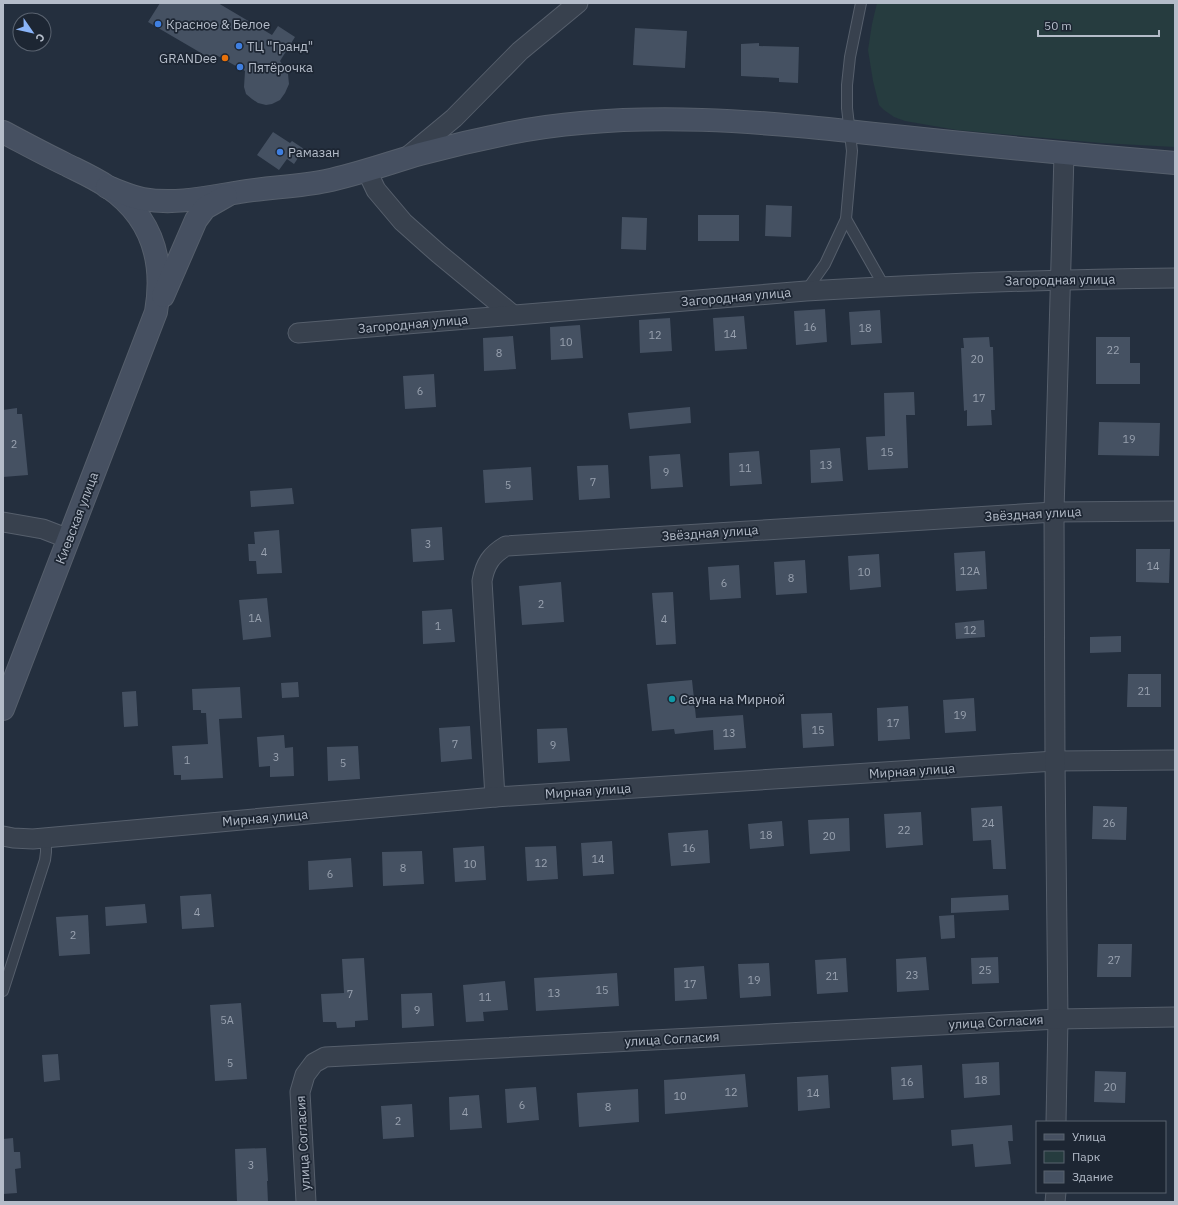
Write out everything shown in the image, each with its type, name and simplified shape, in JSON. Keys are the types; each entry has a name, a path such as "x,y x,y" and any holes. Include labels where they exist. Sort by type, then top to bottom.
{"street":[{"path":"405,159 454,118 520,51 578,3"},
{"path":"3,132 108,187 142,199 167,201 325,181 367,171 405,159 511,133 591,122 647,120 730,121 850,131 1064,154 1175,163"},
{"path":"1056,1121 1058,1019 1054,512 1064,154"},
{"path":"367,171 376,190 403,222 513,315"},
{"path":"108,187 129,204 142,219 150,236 157,258 160,277 159,294 153,319"},
{"path":"153,319 196,220 205,208 216,200 232,193"},
{"name":"Загородная улица","path":"298,333 884,286 1060,279 1175,278"},
{"name":"Киевская улица","path":"3,709 153,319"},
{"name":"Звёздная улица","path":"495,797 482,581 484,569 490,559 497,551 506,546 1054,512 1175,512"},
{"path":"3,522 43,529 69,539"},
{"name":"Мирная улица","path":"3,836 13,838 46,838 495,797 1055,761 1175,760"},
{"name":"улица Согласия","path":"306,1202 300,1092 305,1075 314,1063 325,1057 1058,1019 1175,1017"}],"lane":[{"path":"806,292 825,264 846,219 852,151 847,108 847,85 850,58 861,3"},
{"path":"846,219 884,286"},
{"path":"3,991 45,860 46,838"}],"green space":[{"path":"877,3 1175,3 1175,147 1101,143 957,130 905,121 894,117 879,105 868,50"}],"building":[{"name":"ТЦ \"Гранд\"","path":"160,3 218,3 272,35 278,26 295,37 280,61 288,74 289,84 280,100 266,105 258,103 246,94 244,87 245,71 216,55 213,60 148,22"},
{"path":"635,28 687,31 685,68 633,65"},
{"path":"759,43 759,46 799,47 798,83 779,82 779,78 741,76 741,44"},
{"name":"Рамазан","path":"273,132 290,143 292,141 304,149 294,164 287,159 279,170 257,155"},
{"path":"766,205 792,206 791,237 765,236"},
{"path":"698,215 739,215 739,241 698,241"},
{"path":"622,217 647,218 646,250 621,249"},
{"path":"825,309 827,342 796,345 794,311"},
{"path":"880,310 882,343 851,345 849,312"},
{"path":"744,316 747,349 715,351 713,318"},
{"path":"670,318 672,351 640,353 639,320"},
{"path":"580,325 583,358 551,360 550,327"},
{"path":"513,336 516,369 484,371 483,338"},
{"path":"989,337 990,347 993,347 995,410 991,410 992,425 967,426 967,410 964,411 961,348 964,348 963,338"},
{"path":"1096,337 1130,337 1130,363 1140,363 1140,384 1096,384"},
{"path":"434,374 436,407 405,409 403,376"},
{"path":"914,392 915,415 906,415 908,468 868,470 866,437 885,436 884,393"},
{"path":"690,407 691,423 630,429 628,413"},
{"path":"17,408 17,414 22,414 28,475 3,477 3,410"},
{"path":"1099,422 1160,423 1159,456 1098,455"},
{"path":"840,448 843,481 811,483 810,450"},
{"path":"759,451 762,484 730,486 729,453"},
{"path":"680,454 683,487 651,489 649,456"},
{"path":"608,465 610,498 579,500 577,466"},
{"path":"531,467 533,500 485,503 483,470"},
{"path":"292,488 294,504 251,507 250,491"},
{"path":"442,527 444,560 413,562 411,529"},
{"path":"279,530 282,573 257,574 256,561 249,561 248,544 255,544 254,532"},
{"path":"1136,549 1170,549 1169,583 1136,582"},
{"path":"985,551 987,589 956,591 954,553"},
{"path":"879,554 881,587 850,590 848,556"},
{"path":"805,560 807,593 776,595 774,562"},
{"path":"739,565 741,598 710,600 708,567"},
{"path":"561,582 564,622 522,625 519,586"},
{"path":"673,592 676,644 656,645 652,593"},
{"path":"267,598 271,637 243,640 239,600"},
{"path":"452,609 455,642 423,644 422,611"},
{"path":"984,620 985,637 956,639 955,623"},
{"path":"1121,636 1121,652 1090,653 1090,637"},
{"path":"1128,674 1161,674 1161,707 1127,707"},
{"path":"692,680 696,718 743,715 746,748 714,750 713,730 675,734 674,729 652,731 647,684"},
{"path":"298,682 299,697 282,698 281,683"},
{"path":"240,687 242,718 219,719 223,778 181,780 181,775 174,775 172,746 208,744 206,713 201,713 201,710 193,710 192,689"},
{"path":"136,691 138,726 124,727 122,692"},
{"path":"974,698 976,731 945,733 943,700"},
{"path":"908,706 910,739 878,741 877,708"},
{"path":"832,713 834,746 803,748 801,714"},
{"path":"470,726 472,759 441,762 439,728"},
{"path":"567,728 570,761 538,763 537,729"},
{"path":"284,735 285,748 293,747 294,776 270,777 270,766 259,767 257,737"},
{"path":"358,746 360,779 328,781 327,747"},
{"path":"1002,806 1006,869 993,869 991,840 973,841 971,808"},
{"path":"1093,806 1127,807 1126,840 1092,839"},
{"path":"921,812 923,845 886,848 884,814"},
{"path":"849,818 850,851 810,854 808,820"},
{"path":"782,821 784,846 750,849 748,824"},
{"path":"708,830 710,863 671,866 668,833"},
{"path":"612,841 614,874 583,876 581,843"},
{"path":"484,846 486,880 455,882 453,848"},
{"path":"556,846 558,879 527,881 525,847"},
{"path":"422,851 424,884 383,886 382,852"},
{"path":"351,858 353,887 309,890 308,861"},
{"path":"211,894 214,927 182,929 180,896"},
{"path":"1008,895 1009,910 951,913 951,898"},
{"path":"145,904 147,923 106,926 105,907"},
{"path":"88,915 90,954 59,956 56,917"},
{"path":"954,915 955,938 941,939 939,916"},
{"path":"1098,944 1132,944 1131,977 1097,977"},
{"path":"926,957 929,990 897,992 896,959"},
{"path":"998,957 999,983 972,984 971,958"},
{"path":"364,958 368,1020 355,1021 355,1027 337,1028 336,1022 323,1022 321,994 344,993 342,959"},
{"path":"846,958 848,992 817,994 815,960"},
{"path":"769,963 771,996 740,998 738,964"},
{"path":"704,966 707,999 675,1001 674,968"},
{"path":"617,973 619,1006 536,1011 534,978"},
{"path":"505,981 508,1010 483,1012 484,1021 466,1022 463,985"},
{"path":"432,993 434,1026 402,1028 401,994"},
{"path":"241,1003 247,1079 215,1081 210,1005"},
{"path":"58,1054 60,1080 44,1082 42,1055"},
{"path":"999,1062 1000,1095 964,1098 962,1064"},
{"path":"922,1065 924,1098 893,1100 891,1067"},
{"path":"1095,1071 1126,1072 1125,1103 1094,1102"},
{"path":"745,1074 748,1107 665,1114 664,1080"},
{"path":"828,1075 830,1108 798,1111 797,1077"},
{"path":"536,1087 539,1120 507,1123 505,1089"},
{"path":"638,1089 639,1122 579,1127 577,1093"},
{"path":"479,1095 482,1128 450,1130 449,1097"},
{"path":"412,1104 414,1137 383,1139 381,1106"},
{"path":"1012,1125 1013,1141 1008,1141 1011,1164 975,1167 973,1144 952,1146 951,1130"},
{"path":"13,1138 14,1152 20,1152 21,1168 15,1169 17,1193 3,1194 3,1139"},
{"path":"266,1148 268,1202 237,1202 235,1149"}],"place":[{"name":"Красное & Белое","path":"158,24"},
{"name":"ТЦ \"Гранд\"","path":"239,46"},
{"name":"GRANDee","path":"225,58"},
{"name":"Пятёрочка","path":"240,67"},
{"name":"Рамазан","path":"280,152"},
{"name":"Сауна на Мирной","path":"672,699"}]}
